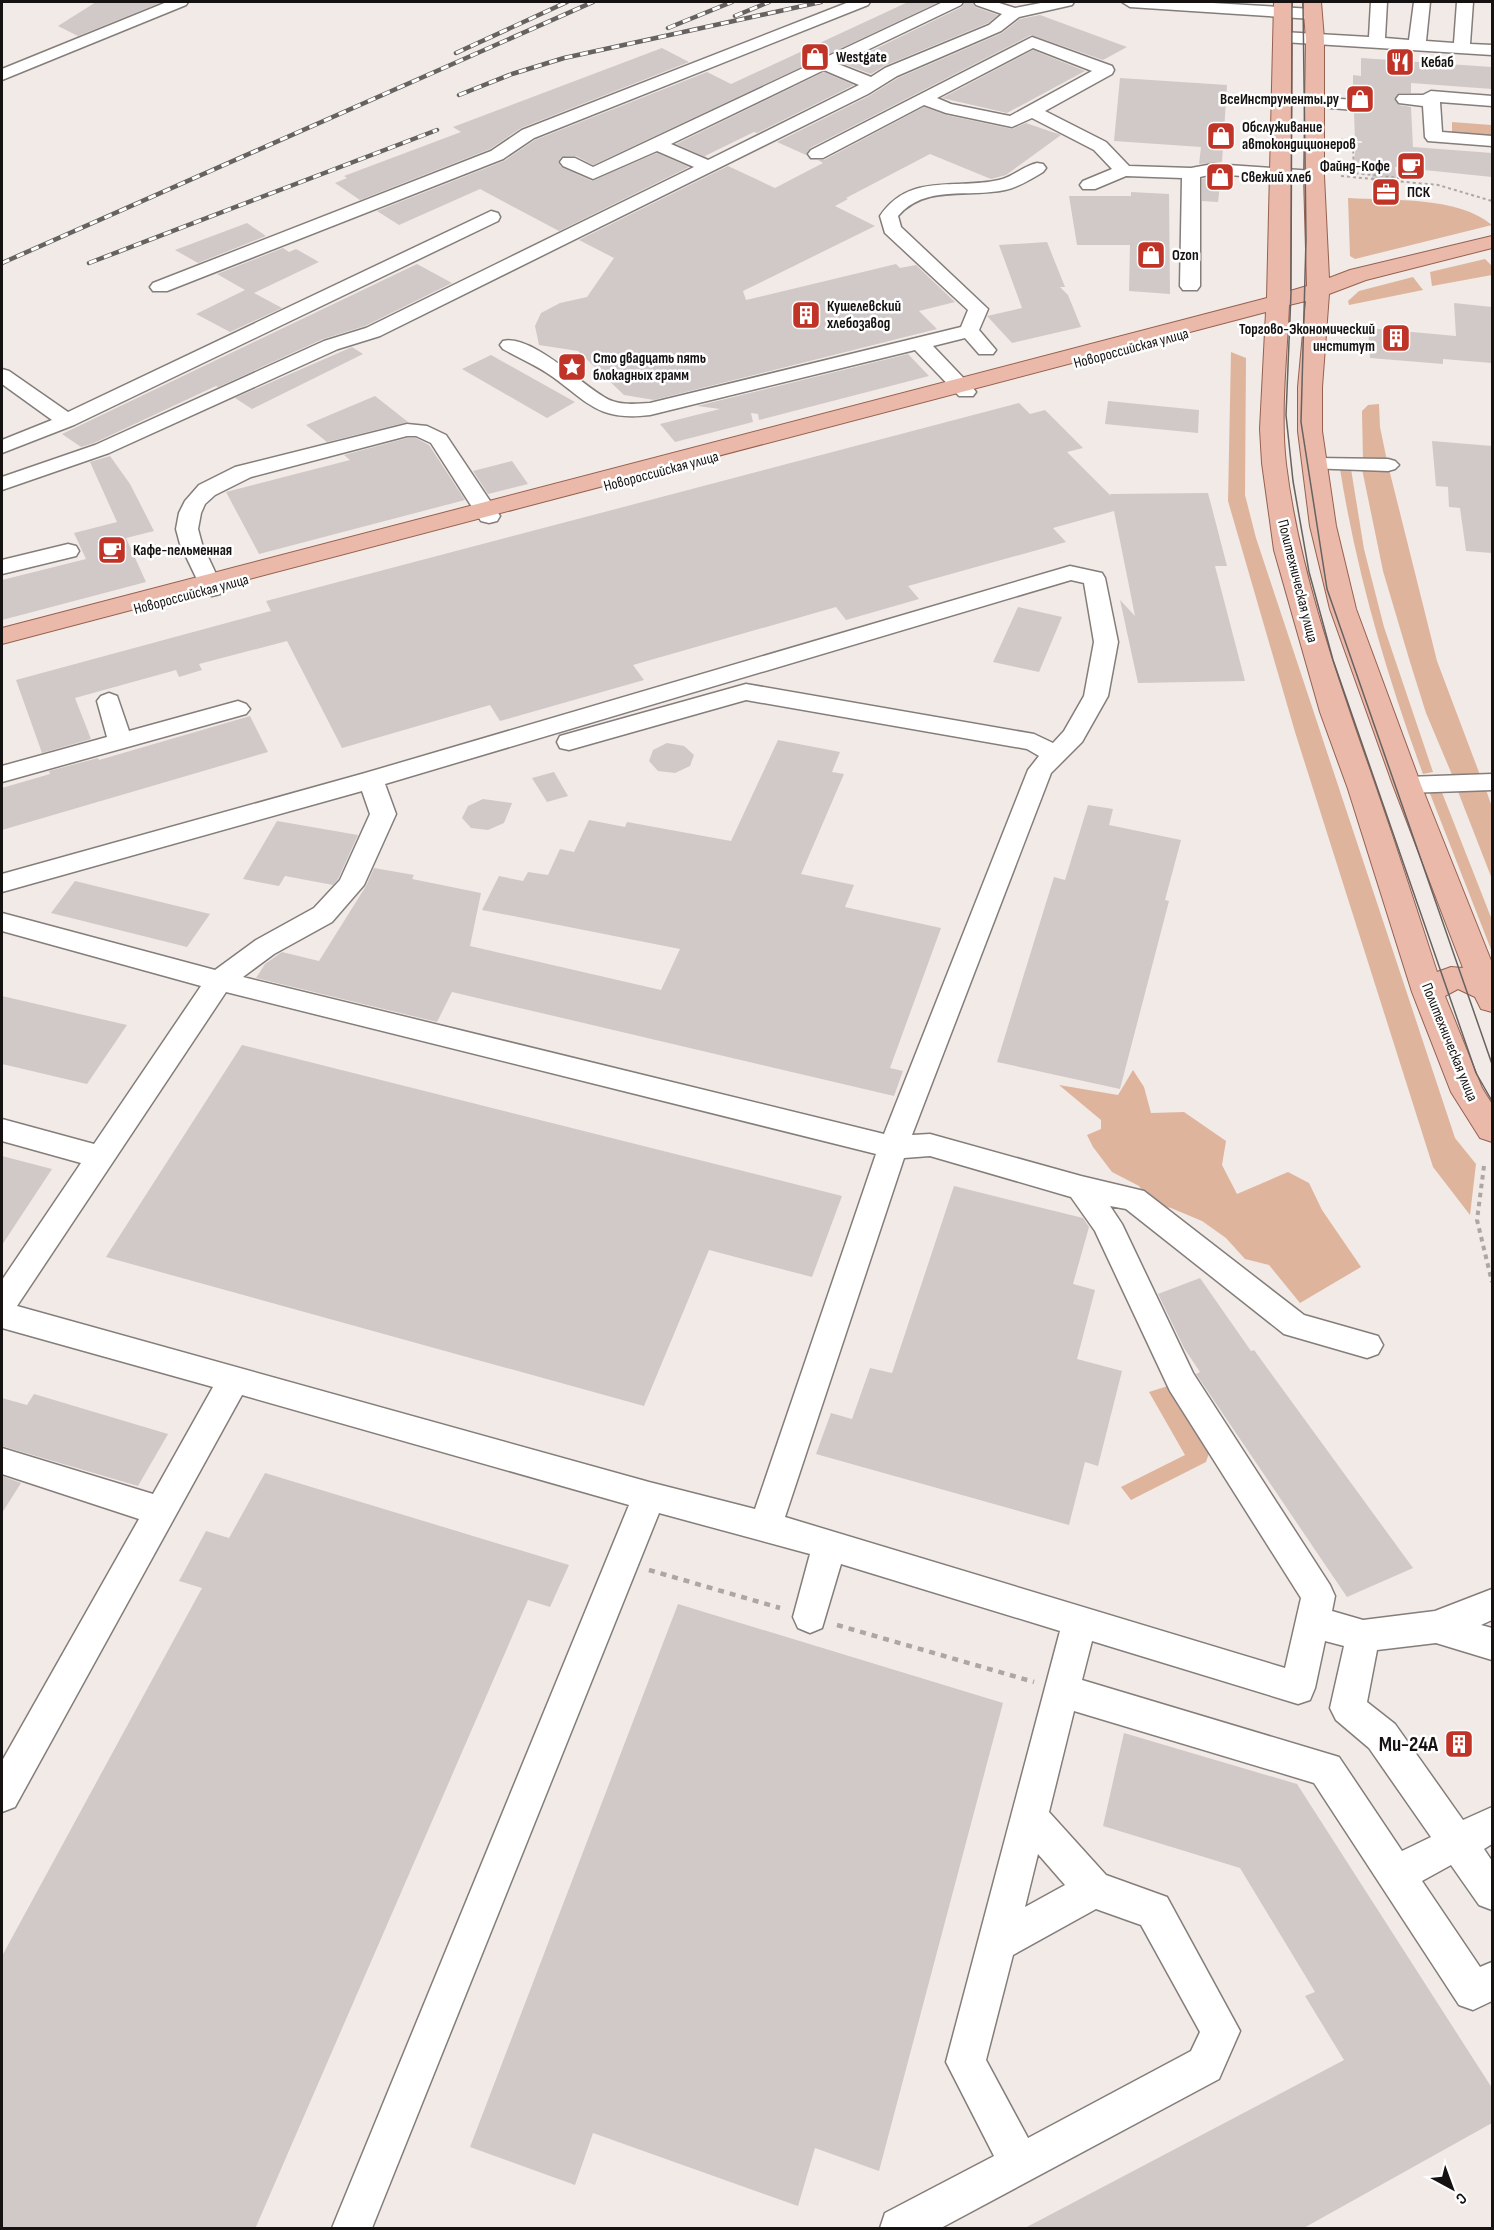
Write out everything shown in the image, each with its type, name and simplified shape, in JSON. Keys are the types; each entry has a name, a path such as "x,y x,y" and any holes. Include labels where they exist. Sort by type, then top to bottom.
{"main road":[{"name":"Политехническая улица","path":"1283,7 1282,174 1272,429 1274,463 1287,550 1334,712 1362,789 1428,992 1467,1092 1492,1129"},
{"path":"1314,26 1314,176 1318,290 1310,387 1310,431 1323,526 1343,609 1407,785 1490,996"},
{"name":"Новороссийская улица","path":"2,644 210,586 1278,306 1358,275 1492,242"},
{"name":"Новороссийская улица","path":"2,636 210,586"},
{"path":"1428,992 1446,978 1458,977 1490,996"}],"lane":[{"path":"2,75 180,2"},
{"path":"160,287 497,155 528,134 862,2"},
{"path":"568,162 593,174 956,2"},
{"path":"982,2 1014,13"},
{"path":"2,484 102,449 331,345 373,332 708,167 872,84 891,72 994,28 1014,13 1039,3 1066,2"},
{"path":"1130,2 1283,7 1314,26 1377,42 1492,50"},
{"path":"1377,42 1379,2"},
{"path":"1417,44 1422,2"},
{"path":"1462,48 1465,2"},
{"path":"1283,37 1314,26 1492,62"},
{"path":"817,154 1032,42 1106,70 1012,122 946,108 923,99"},
{"path":"824,64 872,84"},
{"path":"1492,101 1431,96 1434,137 1492,141"},
{"path":"1314,102 1349,98"},
{"path":"1405,99 1431,101"},
{"path":"1032,111 1100,146 1124,171"},
{"path":"657,144 708,167"},
{"path":"969,331 978,309 892,230 889,216 896,204 924,192 1006,185 1037,168"},
{"path":"1089,185 1124,171 1191,173 1213,169 1314,176"},
{"path":"1190,286 1191,173"},
{"path":"2,447 68,421 491,217"},
{"path":"510,345 558,371 597,402 631,411 650,410 969,331"},
{"path":"969,331 987,350"},
{"path":"919,343 963,389"},
{"path":"3,379 68,421"},
{"path":"210,586 191,544 187,529 190,513 196,501 207,490 243,472 407,430 420,430 439,439 487,513"},
{"path":"1315,464 1388,465"},
{"path":"2,567 68,551"},
{"path":"2,883 182,831 374,786 1070,573 1094,578 1106,642 1096,696 1073,736 1040,770 972,940 893,1147 766,1526"},
{"path":"374,786 431,781 746,692 1035,742 1055,755"},
{"path":"108,701 120,741"},
{"path":"2,774 238,709"},
{"path":"1407,785 1492,782"},
{"path":"2,1304 219,981 265,947 323,915 351,885 383,814 374,786"},
{"path":"2,922 219,981 893,1147 930,1145 1081,1188 1134,1199 1295,1325 1366,1345"},
{"path":"2,1130 100,1157"},
{"path":"2,1315 649,1496 766,1526 1298,1688 1318,1596 1181,1382 1107,1224 1081,1188"},
{"path":"2,1795 234,1380"},
{"path":"4,1461 161,1511"},
{"path":"351,2229 649,1496"},
{"path":"810,1617 829,1545"},
{"path":"1313,1622 1363,1636 1436,1627 1492,1604"},
{"path":"1020,2164 966,2062 1080,1620"},
{"path":"1436,1627 1492,1644"},
{"path":"1363,1636 1348,1708 1382,1736 1492,1892"},
{"path":"1063,1691 1326,1769 1473,1991 1492,1981"},
{"path":"900,2229 1205,2065 1221,2031 1154,1910 1094,1890 1030,1818"},
{"path":"1396,1874 1492,1825"},
{"path":"997,1943 1094,1890"}],"path":[{"path":"1341,139 1353,147 1354,173 1401,177 1492,201"},
{"path":"1341,176 1417,182"},
{"path":"1484,1166 1477,1220 1492,1282"},
{"path":"622,1562 1063,1691"}],"shaded area":[{"path":"1452,122 1491,125 1492,138 1452,135"},
{"path":"1348,198 1404,200 1443,205 1461,209 1492,225 1355,259 1350,256"},
{"path":"1485,259 1492,266 1492,275 1432,286 1430,272"},
{"path":"1413,277 1423,290 1349,305 1348,301 1359,291"},
{"path":"1231,352 1246,358 1245,495 1256,538 1455,1138 1476,1164 1470,1215 1433,1167 1295,732 1228,501"},
{"path":"1379,404 1380,427 1387,461 1363,461 1362,411 1368,405"},
{"path":"1340,469 1351,469 1364,549 1384,627 1433,772 1423,774 1385,661 1355,547"},
{"path":"1362,469 1389,469 1437,661 1480,775 1453,777 1426,713 1383,571"},
{"path":"1485,787 1492,807 1492,879 1457,789"},
{"path":"1441,790 1492,920 1492,952 1429,791"},
{"path":"1133,1070 1144,1087 1151,1113 1184,1112 1226,1141 1222,1165 1237,1194 1288,1172 1309,1183 1322,1210 1361,1267 1300,1303 1269,1265 1245,1259 1226,1238 1202,1221 1171,1208 1153,1204 1139,1186 1112,1172 1087,1135 1101,1129 1101,1120 1059,1085 1118,1095"},
{"path":"1174,1384 1211,1447 1206,1462 1131,1500 1121,1487 1185,1455 1149,1392"}],"building":[{"path":"96,2 162,2 78,36 58,26"},
{"path":"908,2 939,2 593,165 576,156 561,157 558,162 561,167 592,181 657,153 689,167 559,231 480,189 399,225 377,211 504,161 535,140 707,72 731,84"},
{"path":"965,2 972,2 975,7 998,15 988,23 884,66 871,74 844,64 962,7"},
{"path":"1040,15 1127,47 1103,60 1031,35 810,148 806,155 777,142 869,96 898,78 1002,33 1020,19"},
{"path":"662,48 689,62 521,128 490,149 360,200 335,183 347,178 344,176 461,132 453,127"},
{"path":"1033,50 1085,71 1007,113 942,98"},
{"path":"1361,58 1492,67 1492,89 1411,83 1411,93 1399,93 1394,99 1399,105 1411,107 1413,147 1492,153 1492,177 1395,167 1399,198 1374,196 1371,168 1363,168 1363,163 1354,162 1356,143 1362,143 1362,141 1355,141 1354,112 1362,110 1365,105 1362,100 1353,98 1353,75 1361,76"},
{"path":"824,72 854,85 705,156 708,158 676,144"},
{"path":"1120,78 1227,85 1222,162 1199,164 1201,147 1114,141"},
{"path":"924,107 946,115 1012,129 1026,123 1061,135 1006,175 991,179 930,154 835,206 875,226 743,291 746,300 896,264 900,268 916,265 955,302 919,311 937,329 654,400 624,395 578,351 539,345 535,326 541,313 560,303 587,297 614,258 579,240 728,166 775,188 823,163 818,160 824,160"},
{"path":"1213,176 1221,177 1218,202 1202,201 1202,179"},
{"path":"1131,192 1169,194 1170,294 1129,291 1130,245 1077,245 1069,196 1131,196"},
{"path":"247,223 266,236 198,263 175,250"},
{"path":"1047,242 1065,287 1060,287 1068,295 1081,327 1012,343 987,316 1022,308 999,245"},
{"path":"283,248 289,252 296,249 319,262 254,293 282,308 230,332 196,314 245,290 217,274"},
{"path":"417,264 452,283 365,326 323,339 94,443 81,447 62,434"},
{"name":"Торгово-Экономический институт","path":"1454,303 1492,307 1492,363 1443,359 1443,364 1370,358 1368,328 1456,336"},
{"path":"352,347 363,354 252,409 235,398"},
{"path":"908,354 929,376 759,420 758,414 751,413 753,422 675,442 660,424 720,409 697,406"},
{"path":"491,355 575,402 547,418 462,369"},
{"path":"375,396 408,422 327,442 306,425"},
{"path":"1108,401 1199,410 1198,433 1105,424"},
{"path":"1019,403 1030,414 1045,410 1083,448 1067,452 1111,496 1110,494 1208,493 1227,566 1215,566 1245,681 1138,683 1120,600 1135,616 1114,511 1053,528 1066,542 908,586 919,599 846,620 836,607 633,665 644,680 500,721 490,705 342,748 287,641 199,664 202,670 179,677 176,670 75,698 91,739 42,753 16,680 271,611 266,601"},
{"path":"407,438 416,438 429,445 465,500 259,554 226,492 350,460 344,455"},
{"path":"1432,441 1492,446 1492,553 1466,551 1460,508 1449,507 1448,487 1436,486"},
{"path":"110,456 130,484 154,531 126,538 146,582 2,620 2,580 86,559 74,533 117,522 90,462"},
{"path":"512,461 528,484 488,494 473,471"},
{"path":"1018,607 1062,617 1039,672 993,662"},
{"path":"250,716 268,752 2,830 2,788 50,774 49,771 98,758 99,760"},
{"path":"778,740 840,752 832,772 844,774 801,874 854,885 845,907 941,928 890,1068 903,1071 894,1096 452,992 437,1022 256,978 265,964 282,952 319,961 366,886 374,868 414,875 412,879 481,893 470,946 661,990 680,949 482,910 499,876 523,881 528,872 548,875 560,849 574,852 589,820 625,827 627,822 731,841"},
{"path":"667,743 684,746 694,755 690,766 675,773 658,771 649,761 653,750"},
{"path":"554,772 568,796 547,802 532,778"},
{"path":"483,799 512,803 504,823 488,830 471,828 462,818 468,806"},
{"path":"1088,805 1113,809 1109,825 1181,840 1165,900 1169,901 1120,1089 997,1062 1054,877 1065,880"},
{"path":"277,821 358,835 333,885 285,876 279,886 243,879"},
{"path":"75,881 210,914 187,947 51,913"},
{"path":"2,996 127,1025 87,1084 2,1064"},
{"path":"242,1045 842,1196 812,1277 709,1250 644,1406 106,1257"},
{"path":"2,1156 52,1169 2,1245"},
{"path":"954,1186 1083,1218 1089,1227 1073,1284 1095,1290 1077,1359 1122,1371 1098,1466 1085,1462 1069,1525 816,1454 831,1413 852,1419 870,1368 892,1373"},
{"path":"1200,1278 1251,1351 1254,1350 1413,1568 1347,1597 1196,1374 1200,1372 1184,1348 1158,1294"},
{"path":"34,1394 168,1434 138,1486 2,1446 2,1398 27,1405"},
{"path":"265,1473 569,1565 550,1607 528,1600 255,2229 2,2229 2,1956 202,1588 179,1581 206,1531 229,1538"},
{"path":"2,1476 21,1483 2,1513"},
{"path":"678,1604 1003,1703 879,2171 815,2148 798,2206 593,2133 575,2185 470,2147"},
{"path":"1124,1733 1297,1784 1492,2088 1492,2123 1302,2229 1023,2229 1344,2060 1305,1996 1315,1992 1240,1868 1103,1826"}],"tunnel":[{"path":"1353,95 1405,99"}],"tram line":[{"path":"1292,2 1291,293 1286,415 1293,481 1309,572 1333,660 1476,1073 1492,1101"},
{"path":"1303,2 1306,240 1301,422 1327,589 1492,1064"}],"railway":[{"path":"456,53 567,2"},
{"path":"2,263 593,2"},
{"path":"668,28 732,2"},
{"path":"735,16 769,2"},
{"path":"459,95 512,74 564,58 821,2"},
{"path":"89,263 437,130"}],"place":[{"name":"Westgate","path":"815,57"},
{"name":"Кебаб","path":"1400,62"},
{"name":"ВсеИнструменты.ру","path":"1360,99"},
{"name":"Обслуживание автокондиционеров","path":"1221,136"},
{"name":"Файнд-Кофе","path":"1411,166"},
{"name":"Свежий хлеб","path":"1220,177"},
{"name":"ПСК","path":"1386,192"},
{"name":"Ozon","path":"1151,255"},
{"name":"Кушелевский хлебозавод","path":"806,315"},
{"name":"Торгово-Экономический институт","path":"1396,338"},
{"name":"Сто двадцать пять блокадных грамм","path":"572,367"},
{"name":"Кафе-пельменная","path":"112,550"},
{"name":"Ми-24А","path":"1459,1744"}]}
